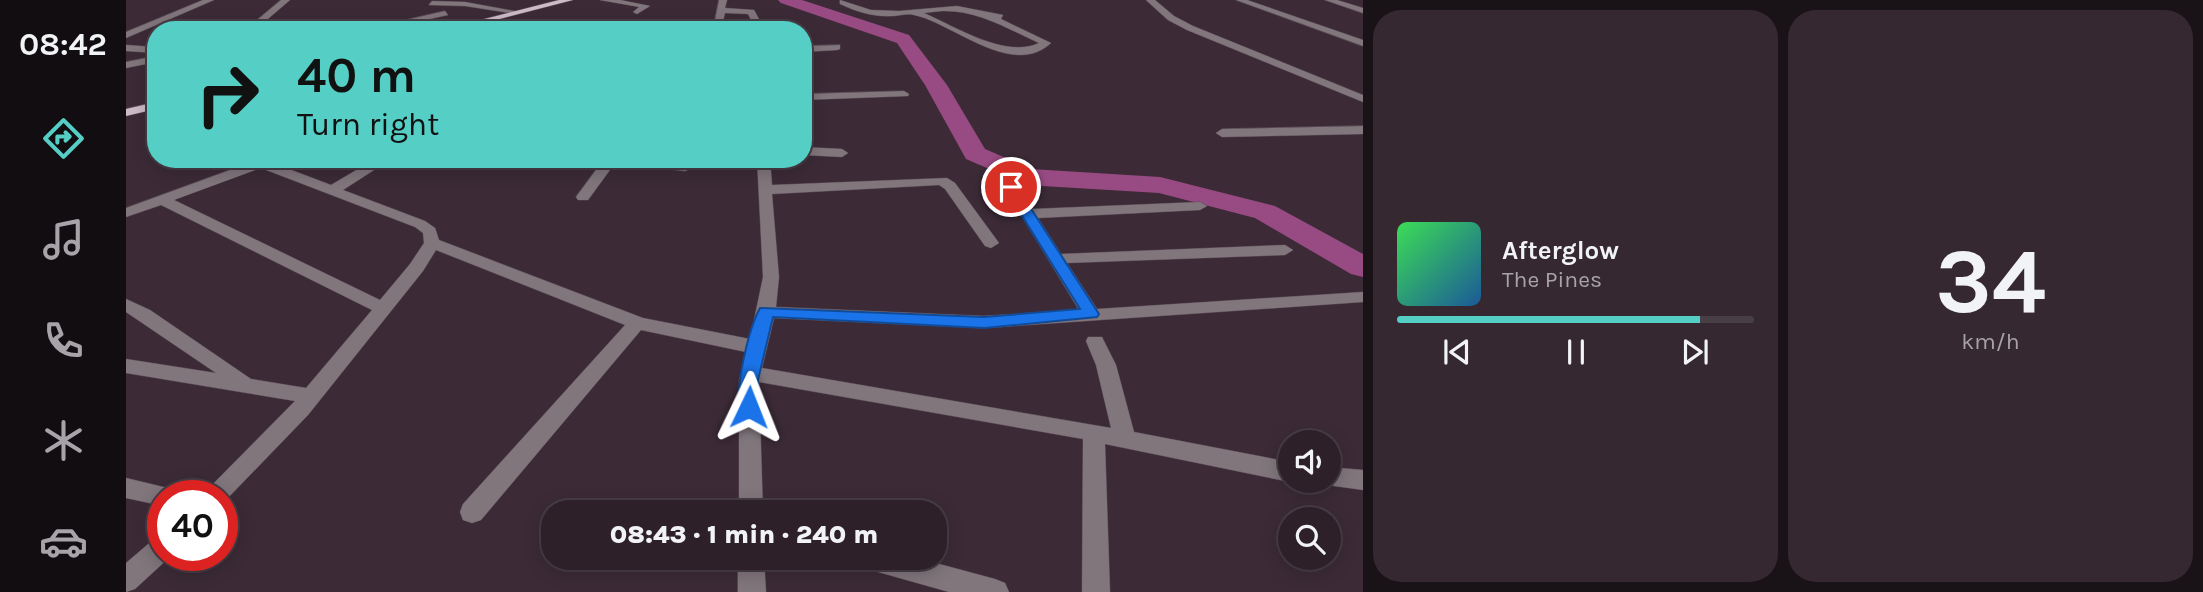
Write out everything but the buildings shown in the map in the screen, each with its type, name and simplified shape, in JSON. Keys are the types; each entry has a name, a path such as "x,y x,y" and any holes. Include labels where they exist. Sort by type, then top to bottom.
{"main road":[{"path":"480,21 572,1"},
{"path":"501,21 572,1"},
{"path":"126,113 147,107"},
{"path":"126,120 147,114"}],"street":[{"path":"160,21 210,0"},
{"path":"260,21 286,0"},
{"path":"604,0 646,6 637,12"},
{"path":"719,21 723,0"},
{"path":"840,2 859,0"},
{"path":"1150,0 1171,18 1190,28 1363,99"},
{"path":"1240,0 1363,43"},
{"path":"1329,0 1363,11"},
{"path":"840,2 876,14 955,8 990,17 1013,15"},
{"path":"432,3 516,12"},
{"path":"722,10 751,12 756,21"},
{"path":"915,12 1001,50 1022,50 1041,47 1046,43 991,18"},
{"path":"407,21 444,13"},
{"path":"126,35 147,26"},
{"path":"812,48 837,47"},
{"path":"126,48 147,49"},
{"path":"126,65 147,61"},
{"path":"812,97 904,94"},
{"path":"1222,133 1363,130"},
{"path":"812,151 842,153"},
{"path":"126,213 250,168"},
{"path":"232,480 310,396 417,267 432,243 430,231 420,224 331,191 280,168"},
{"path":"331,191 370,168"},
{"path":"583,197 604,168"},
{"path":"751,500 750,373 766,312 771,277 763,168"},
{"path":"763,190 942,181 950,186 991,243"},
{"path":"1011,187 1091,314"},
{"path":"160,199 382,309"},
{"path":"1028,214 1200,206"},
{"path":"432,243 637,323 676,333 755,346"},
{"path":"1057,259 1285,250"},
{"path":"766,312 984,322 1363,297"},
{"path":"126,305 144,314 249,386"},
{"path":"472,512 637,323"},
{"path":"1095,341 1106,365 1125,439"},
{"path":"126,366 310,396"},
{"path":"750,373 1094,433 1278,470"},
{"path":"1094,433 1096,592"},
{"path":"1341,478 1363,480"},
{"path":"126,488 147,493"},
{"path":"126,580 147,561"},
{"path":"751,570 752,592"},
{"path":"915,570 995,592"}],"waterway":[{"path":"786,0 903,39 936,85 975,154 1026,177 1160,185 1265,212 1363,267"}],"route":[{"path":"749,407 749,380 755,346 766,312 984,322 1091,314 1011,187"}]}
